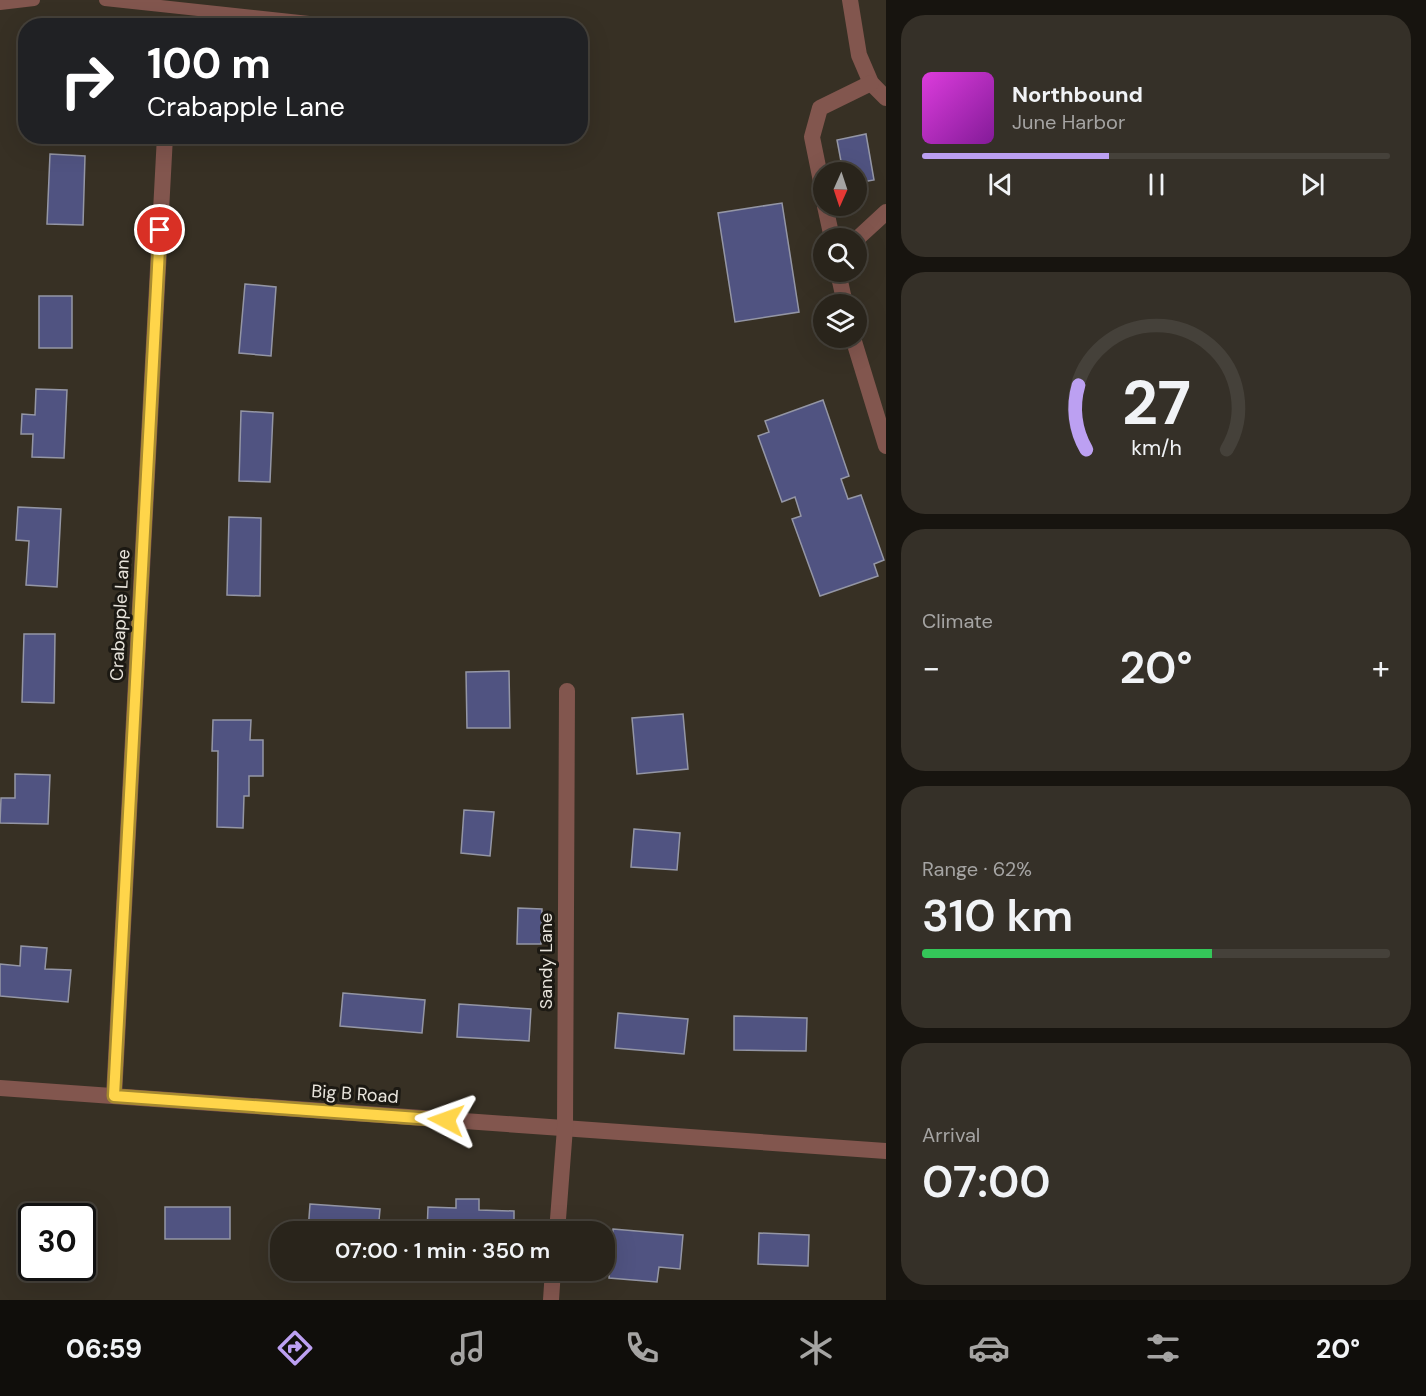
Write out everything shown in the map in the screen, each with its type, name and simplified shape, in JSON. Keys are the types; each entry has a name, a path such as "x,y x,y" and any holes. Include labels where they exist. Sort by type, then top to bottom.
{"street":[{"path":"850,0 859,55 871,83 886,98"},
{"path":"817,162 812,137 820,108 871,83"},
{"name":"Crabapple Lane","path":"114,1096 165,144"},
{"path":"867,230 886,212"},
{"path":"856,348 886,446"},
{"name":"Sandy Lane","path":"557,1221 565,1128 567,691"},
{"name":"Big B Road","path":"0,1088 886,1151"},
{"path":"551,1300 553,1281"}],"lane":[{"path":"0,4 34,0"},
{"path":"105,0 272,18"}],"building":[{"path":"866,134 874,180 867,181 867,162 841,162 837,140"},
{"path":"50,154 85,156 83,225 47,224"},
{"path":"782,203 799,312 735,322 718,213"},
{"path":"245,284 276,287 271,356 239,353"},
{"path":"39,296 72,296 72,348 39,348"},
{"path":"36,389 67,390 64,458 32,457 33,434 21,434 22,414 35,415"},
{"path":"823,400 849,476 841,479 848,499 861,495 884,560 874,564 878,576 820,596 792,519 801,516 795,497 782,502 758,436 769,432 765,421"},
{"path":"241,411 273,413 270,482 239,481"},
{"path":"18,507 61,509 57,587 26,585 29,541 16,540"},
{"path":"229,517 261,518 260,596 227,595"},
{"path":"24,634 55,634 54,703 22,702"},
{"path":"509,671 510,728 467,728 466,672"},
{"path":"683,714 688,769 637,774 632,718"},
{"path":"213,720 251,720 250,740 263,740 263,776 249,776 249,796 244,796 243,828 217,827 218,751 212,751"},
{"path":"15,774 50,775 48,824 0,823 1,798 15,798"},
{"path":"464,810 494,812 490,856 461,853"},
{"path":"634,829 680,833 677,870 631,867"},
{"path":"518,908 542,909 541,944 517,944"},
{"path":"21,946 47,948 45,969 71,970 68,1002 0,996 0,964 20,966"},
{"path":"343,993 425,1000 422,1033 340,1026"},
{"path":"459,1004 531,1009 529,1041 457,1037"},
{"path":"618,1013 688,1019 684,1054 615,1048"},
{"path":"734,1016 807,1018 806,1051 734,1050"},
{"path":"456,1199 479,1199 479,1210 514,1211 514,1221 427,1221 428,1207 456,1208"},
{"path":"310,1204 380,1209 379,1221 309,1221"},
{"path":"165,1207 230,1207 230,1239 165,1239"},
{"path":"615,1229 683,1235 680,1269 659,1267 657,1282 615,1278"},
{"path":"759,1233 809,1235 808,1266 758,1264"}],"route":[{"path":"160,230 114,1096 446,1120"}]}
